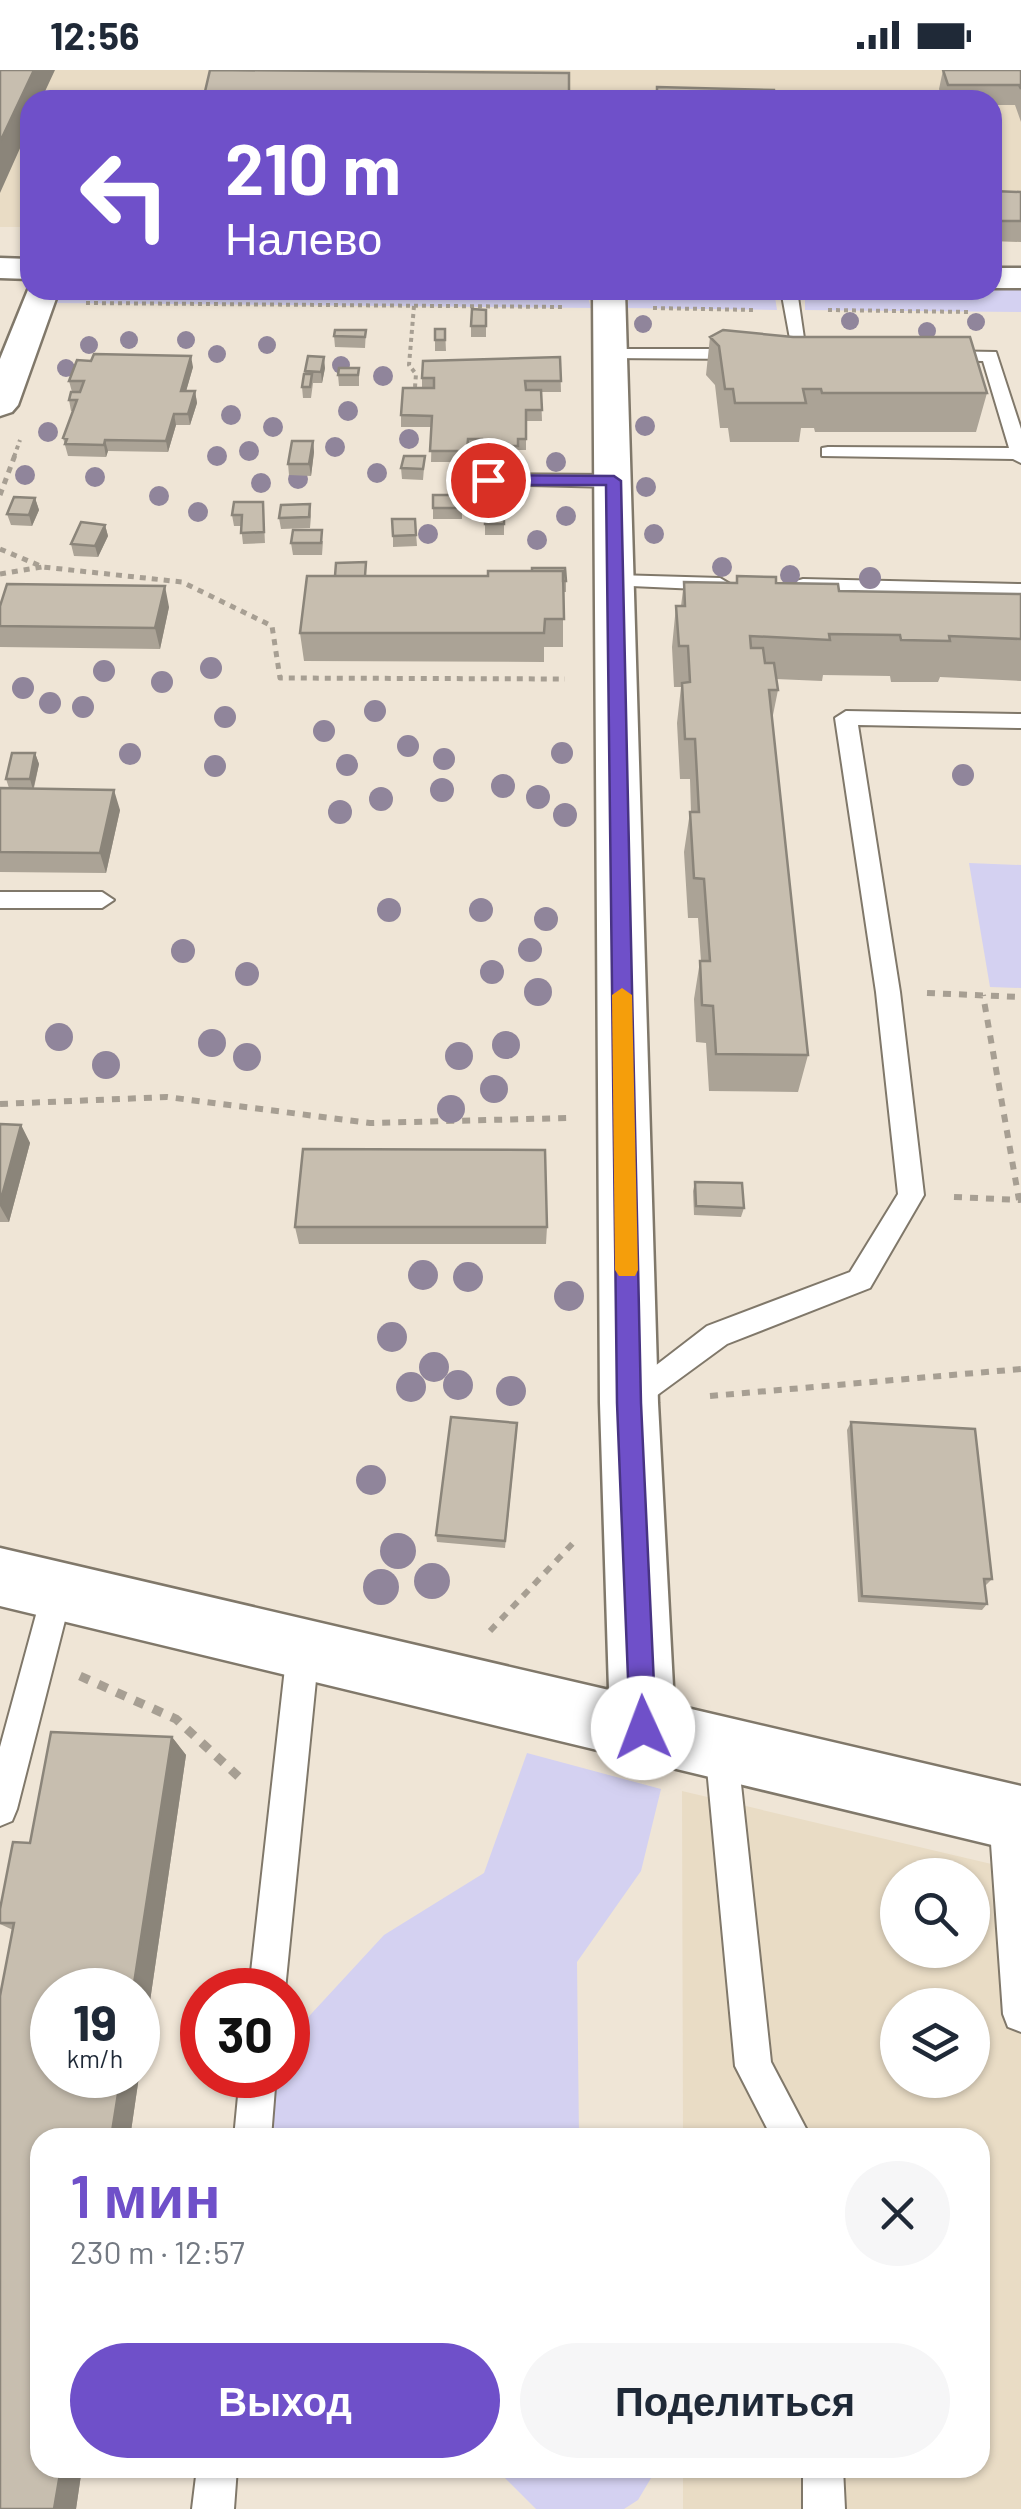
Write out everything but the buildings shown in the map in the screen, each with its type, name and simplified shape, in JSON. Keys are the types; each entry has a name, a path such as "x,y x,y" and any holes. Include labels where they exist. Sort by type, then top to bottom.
{"street":[{"path":"0,404 55,300"},
{"path":"590,300 611,354 629,1403 643,1728"},
{"path":"29,1583 1014,1817"}],"lane":[{"path":"611,354 791,355 789,300"},
{"path":"828,452 1020,456 990,356 914,356"},
{"path":"488,480 614,481"},
{"path":"616,581 751,584"},
{"path":"790,585 1021,590"},
{"path":"629,1403 717,1335 860,1280 911,1195 888,992 846,718 1021,720"},
{"path":"0,900 102,900"},
{"path":"0,1808 40,1658 29,1583"},
{"path":"270,1968 303,1650"},
{"path":"721,1746 753,2066 788,2128"},
{"path":"1014,1817 1021,2014"},
{"path":"253,2128 256,2098"},
{"path":"213,2509 216,2478"},
{"path":"823,2478 824,2509"}],"path":[{"path":"200,300 414,306 565,300"},
{"path":"414,306 409,365 416,374 415,387"},
{"path":"0,549 43,567"},
{"path":"0,574 43,567 182,582 272,626 280,678 569,678"},
{"path":"888,992 1021,997"},
{"path":"911,1195 1019,1200 982,995"},
{"path":"0,1104 167,1097 370,1123 575,1118"},
{"path":"629,1403 1021,1369"},
{"path":"484,1637 576,1540"},
{"path":"40,1658 176,1720 286,1820"}],"shaded area":[{"path":"0,70 1021,70 1021,242 1002,241 1002,90 20,90 20,227 0,227"},
{"path":"1002,286 1021,287 1021,312 805,310 805,300 1002,300"},
{"path":"589,300 591,308 56,303"},
{"path":"629,300 775,300 777,310 627,308"},
{"path":"969,863 1021,865 1021,988 990,987"},
{"path":"527,1753 661,1789 641,1871 577,1962 579,2128 267,2128 269,2098 310,2098 310,2015 384,1935 484,1873"},
{"path":"682,1791 966,1858 880,1858 880,1968 990,1968 990,1864 1021,1871 1021,2509 683,2509 683,2478 990,2478 990,2128 683,2128"},
{"path":"505,2478 651,2478 638,2500 624,2509 536,2509"}],"slow traffic":[{"path":"622,995 627,1270"}],"route":[{"path":"488,480 614,481 629,1403 643,1728"}]}
